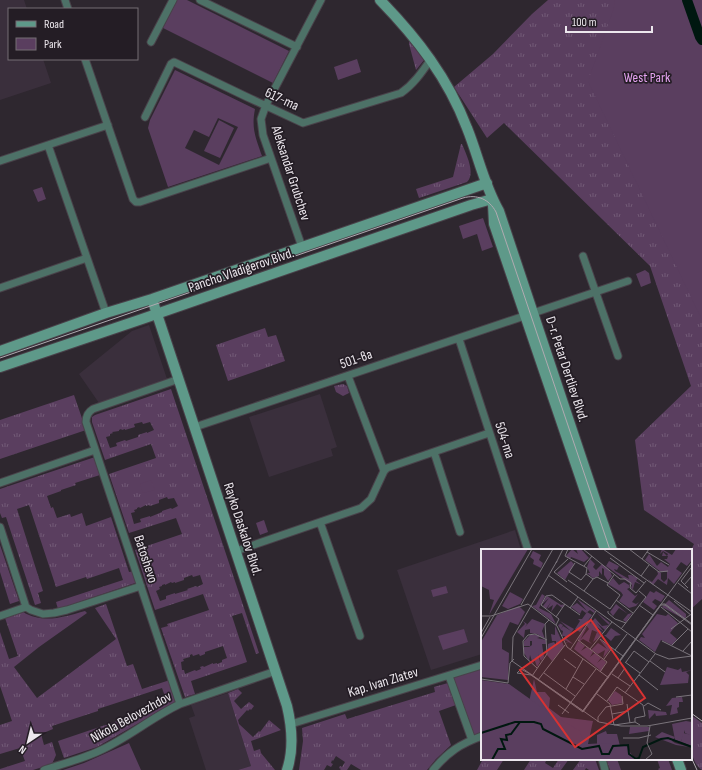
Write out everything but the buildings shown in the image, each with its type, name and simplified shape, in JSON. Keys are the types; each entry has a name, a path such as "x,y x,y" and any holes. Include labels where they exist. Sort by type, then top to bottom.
{"main road":[{"name":"D-r. Petar Dertliev Blvd.","path":"380,0 404,26 431,60 452,93 467,127 492,199 494,224 530,315 612,549"},
{"name":"Pancho Vladigerov Blvd.","path":"0,351 106,313 486,183"},
{"name":"Pancho Vladigerov Blvd.","path":"0,367 492,199"},
{"name":"Rayko Daskalov Blvd.","path":"152,298 287,706 291,724 292,741 291,755 287,770"},
{"name":"D-r. Petar Dertliev Blvd.","path":"530,315 605,549"},
{"path":"677,760 681,770"},
{"path":"684,760 688,770"}],"street":[{"path":"151,42 172,0"},
{"path":"200,0 297,47"},
{"name":"Aleksandar Grubchev","path":"302,247 263,135 261,119 266,105 321,0"},
{"path":"85,60 133,199 136,202 140,202 271,158"},
{"name":"617-та","path":"145,117 171,64 174,62 304,123 401,93 417,79 431,60"},
{"path":"0,161 108,125"},
{"path":"48,145 106,313"},
{"path":"583,256 618,356"},
{"path":"0,288 87,258"},
{"name":"501-ва","path":"195,427 628,281"},
{"name":"504-та","path":"459,339 528,549"},
{"path":"348,376 384,471"},
{"name":"Batoshevo","path":"179,379 93,408 87,414 86,422 180,704"},
{"path":"236,551 361,508 371,499 384,471 387,468 489,433"},
{"path":"0,483 96,450"},
{"path":"434,452 460,532"},
{"path":"320,522 360,636"},
{"path":"0,527 26,607 31,610 43,614 54,613 141,586"},
{"path":"0,616 26,607"},
{"name":"Kap. Ivan Zlatev","path":"291,724 481,665"},
{"name":"Nikola Belovezhdov","path":"44,770 99,751 128,735 165,711 180,704 276,671"},
{"path":"449,676 472,740"},
{"path":"433,770 452,750 481,736"},
{"path":"602,760 605,770"}],"shaded area":[{"path":"0,0 24,0 27,8 8,8 8,60 43,60 51,83 0,100"},
{"path":"149,325 167,379 99,403 79,374 132,331"},
{"path":"320,394 337,447 331,449 333,456 269,477 249,417"},
{"path":"515,530 521,549 481,549 481,654 431,670 397,570"},
{"path":"228,693 251,766 238,770 206,770 189,718 195,716 191,705"}],"green space":[{"path":"177,0 187,0 289,51 273,83 163,28"},
{"path":"548,0 681,0 702,31 702,599 692,608 692,549 694,544 644,510 635,440 691,386 650,266 504,123 487,138 454,87 493,54 532,14"},
{"name":"West Park","path":"614,0 702,0 702,320 588,81 615,5"},
{"path":"409,40 424,60 416,70 409,44"},
{"path":"357,59 361,72 338,80 334,67"},
{"path":"175,70 255,109 254,128 262,156 168,187 148,128 150,120","holes":["218,118 238,127 219,165 185,148 194,130 209,137"]},
{"path":"219,120 234,128 220,158 204,151"},
{"path":"461,144 468,158 471,174 467,182 419,198 416,189 453,177"},
{"path":"42,187 46,199 38,202 33,190"},
{"path":"483,218 493,247 482,251 477,234 463,239 459,226"},
{"path":"645,270 649,273 651,283 641,287 636,274"},
{"path":"265,328 268,337 276,335 285,361 228,381 216,345"},
{"path":"343,384 347,386 349,393 343,396 336,392 334,386"},
{"path":"171,389 259,653 256,654 242,613 232,616 247,662 191,681 195,694 185,697 161,628 168,626 167,624 209,610 203,594 155,610 135,550 182,534 176,518 129,533 109,474 156,458 151,444 105,460 92,422 92,417","holes":["150,422 154,430 138,435 138,437 116,443 117,446 110,448 106,437 110,436 110,434 113,433 112,432 135,427 134,424","167,497 168,499 174,498 178,506 150,517 140,519 141,522 134,524 131,513 135,512 134,510 146,505 150,506 159,503 159,500","192,575 193,577 200,575 203,584 166,596 166,599 160,601 156,591 160,589 159,587 171,582 175,583 184,580 184,578","223,646 227,658 217,664 213,663 204,667 203,666 200,667 201,669 185,674 184,670 182,670 181,662 184,661 183,659 190,657 192,654 193,656 199,654 200,656 205,654 205,652"]},
{"path":"74,395 86,430 0,459 0,420"},
{"path":"95,457 100,475 75,483 76,485 47,496 51,508 53,507 57,518 70,514 71,517 82,513 86,526 111,517 129,572 134,571 138,582 58,609 56,602 123,580 119,568 87,579 86,577 56,587 29,505 17,509 43,591 38,593 41,603 35,605 6,517 2,518 0,513 0,489"},
{"path":"151,480 155,490 143,493 140,484"},
{"path":"264,520 268,532 260,535 256,523"},
{"path":"0,545 19,601 10,604 0,572"},
{"path":"446,586 448,593 433,597 431,590"},
{"path":"106,604 127,666 133,664 142,689 170,680 177,701 97,747 64,758 58,741 150,710 150,708 167,702 162,688 52,726 53,729 41,734 44,745 52,742 56,755 52,764 33,770 0,770 25,761 20,748 0,754 0,725 12,721 0,686 0,632 9,659 18,656 5,618 23,612 31,616 46,619 85,611 87,613 39,647 14,667 37,698 116,639 95,608"},
{"path":"464,629 468,642 443,650 438,636"},
{"path":"481,665 481,736 472,740 449,676"},
{"path":"448,683 456,705 439,711 451,745 427,770 361,770 351,764 347,770 340,770 340,766 342,767 345,762 336,756 333,761 332,760 331,763 333,764 331,767 327,765 324,770 299,770 303,741 302,728 345,714 347,719 435,692 434,687"},
{"path":"238,689 242,693 234,701 241,709 249,702 254,706 251,710 247,710 238,720 239,724 253,737 259,731 260,732 269,720 281,730 251,741 254,751 260,749 261,753 275,770 238,770 251,766 228,693"},
{"path":"692,716 702,723 702,770 697,766 692,753"},
{"path":"129,743 141,770 63,770 84,763"},
{"path":"482,760 503,760 497,770 477,770"},
{"path":"530,760 546,760 545,763 553,768 558,760 568,760 561,770 524,770"},
{"path":"580,760 595,760 599,770 589,770 586,768 585,770 573,770"},
{"path":"606,760 617,760 621,770 610,770"},
{"path":"657,760 668,760 672,770 658,769 660,768"}],"waterway":[{"path":"687,0 702,40"}],"tram line":[{"path":"0,358 463,198 478,197 490,204 496,212 610,549"},
{"path":"692,714 702,721"},
{"path":"692,759 697,770"}]}
